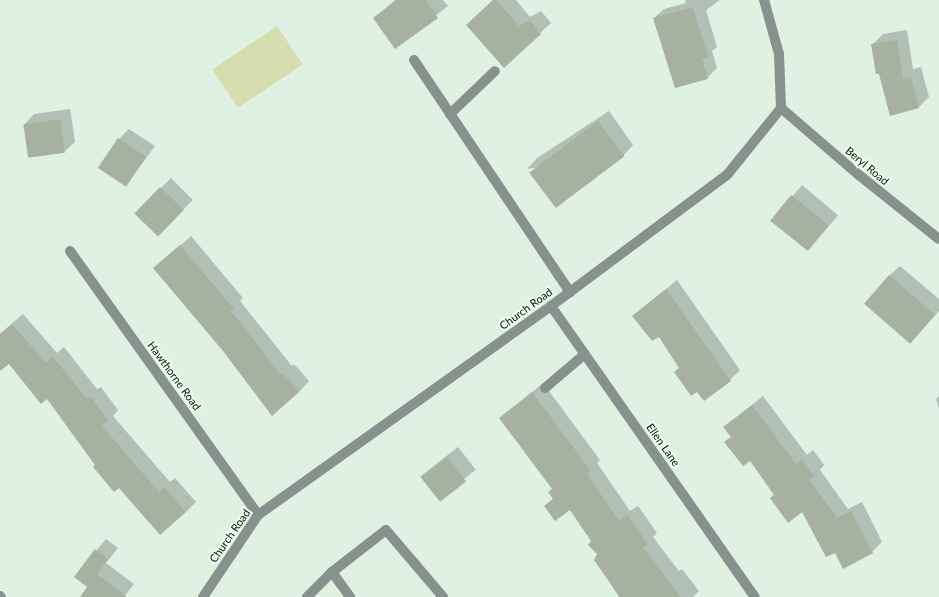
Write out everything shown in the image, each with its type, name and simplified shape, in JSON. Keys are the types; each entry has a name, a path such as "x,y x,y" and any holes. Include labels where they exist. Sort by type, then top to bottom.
{"street":[{"path":"764,0 779,54 781,108"},
{"path":"414,60 570,292"},
{"path":"450,114 495,71"},
{"name":"Beryl Road","path":"781,108 859,175 939,239"},
{"name":"Church Road","path":"202,597 258,515 551,306 727,175 781,108"},
{"name":"Hawthorne Road","path":"70,251 258,515"},
{"name":"Ellen Lane","path":"551,306 755,597"},
{"path":"545,388 585,354"},
{"path":"307,597 332,572 386,530 443,597"},
{"path":"332,572 350,597"}],"green space":[{"path":"277,26 303,64 238,108 212,70"}],"building":[{"path":"397,0 426,0 438,18 395,49 373,18"},
{"path":"493,0 496,0 519,26 530,21 541,34 504,68 466,25"},
{"path":"693,7 708,57 702,59 708,79 675,88 653,18"},
{"path":"897,40 903,79 911,77 919,108 890,116 879,74 876,74 871,44"},
{"path":"60,119 65,153 28,158 23,124"},
{"path":"598,121 624,156 556,208 529,173"},
{"path":"118,138 146,157 126,187 98,168"},
{"path":"160,187 184,210 158,237 134,214"},
{"path":"791,195 828,225 808,251 770,221"},
{"path":"180,245 234,309 231,311 281,375 283,373 299,392 272,416 223,351 153,268"},
{"path":"889,275 935,315 910,344 864,304"},
{"path":"666,289 731,381 704,401 697,392 691,396 674,372 679,368 659,337 652,341 632,316"},
{"path":"12,324 46,363 53,357 87,399 90,396 108,421 102,426 159,492 164,487 186,512 160,535 119,488 114,492 93,467 95,465 47,399 41,404 9,364 0,371 0,334"},
{"path":"532,392 591,471 587,474 619,521 627,515 648,544 643,548 681,597 620,597 594,560 597,554 588,545 591,541 570,510 555,521 544,506 553,499 548,492 552,489 499,418"},
{"path":"752,405 796,464 802,459 814,476 809,480 837,518 851,511 873,553 843,569 835,553 826,557 802,512 788,523 770,498 774,495 750,461 743,466 724,442 731,437 723,427"},
{"path":"447,457 466,481 440,502 421,477"},
{"path":"95,549 108,559 97,574 127,597 80,597 87,587 74,577"}]}
